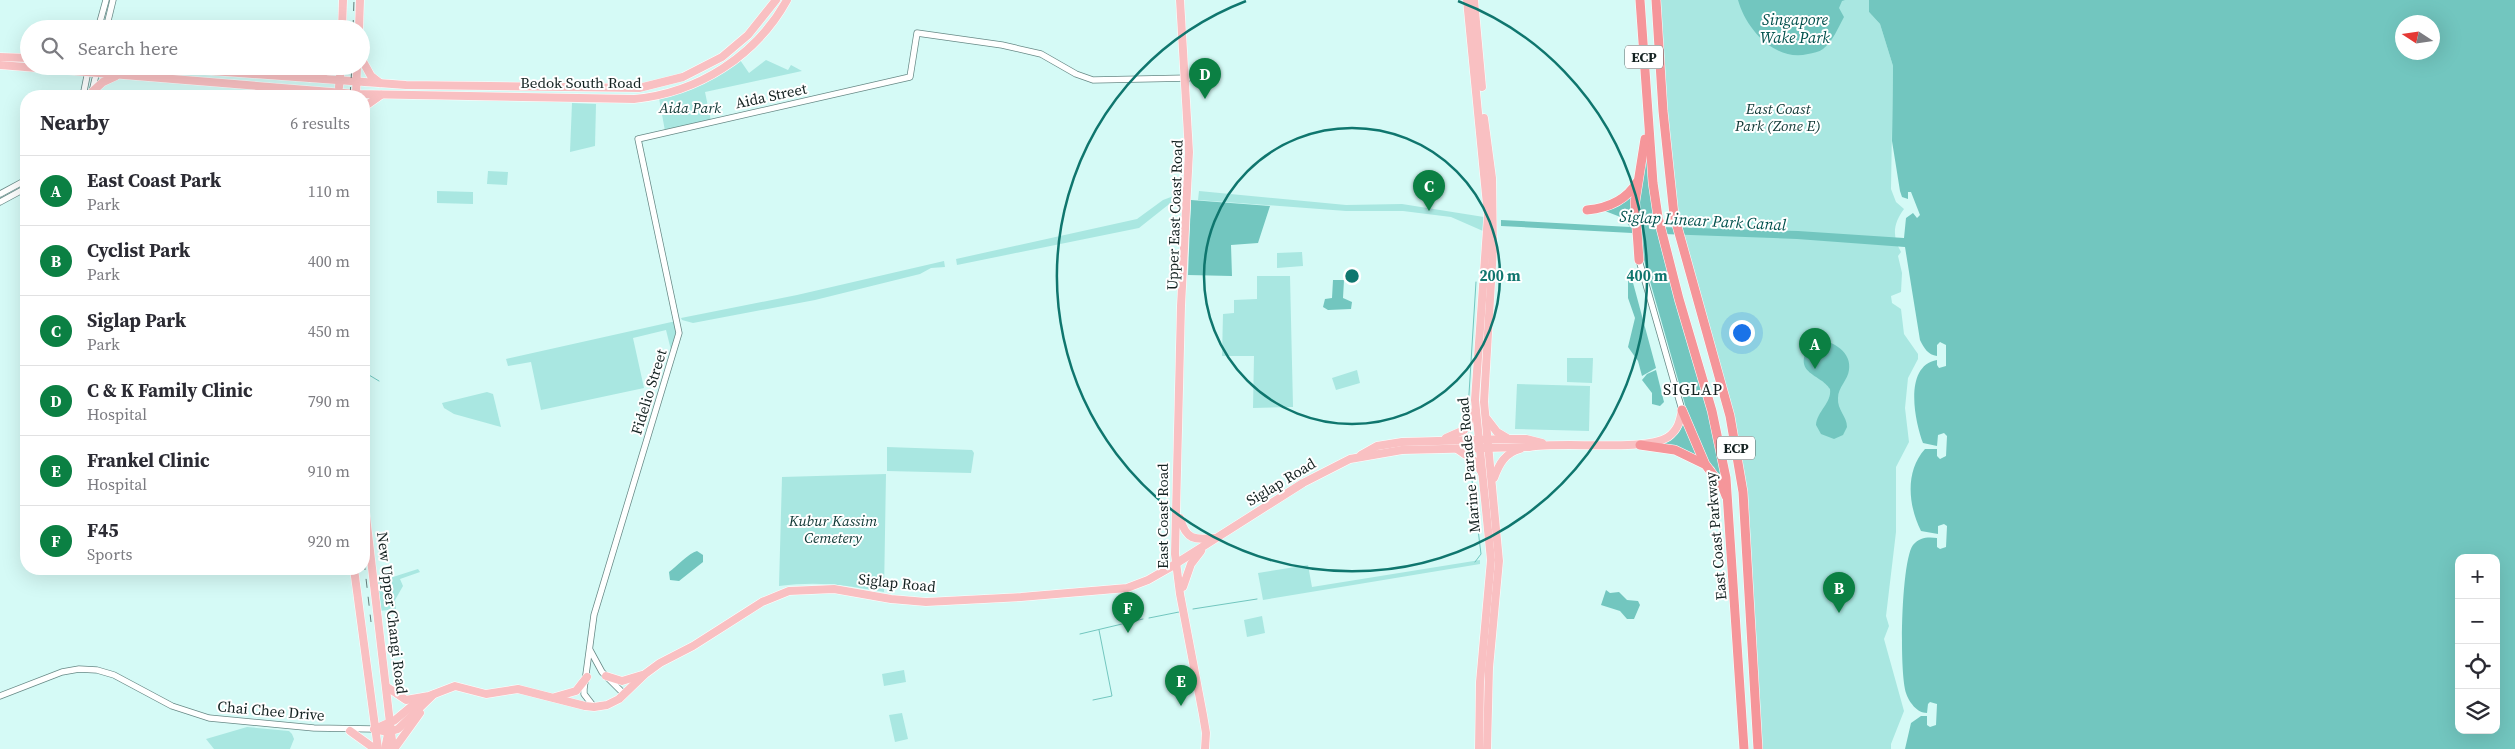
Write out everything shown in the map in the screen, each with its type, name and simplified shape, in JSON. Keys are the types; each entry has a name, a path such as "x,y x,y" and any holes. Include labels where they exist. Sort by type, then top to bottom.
{"highway":[{"name":"East Coast Parkway","path":"1640,0 1653,183 1661,229 1712,411 1723,459 1730,504 1744,749"},
{"name":"East Coast Parkway","path":"1656,0 1661,80 1676,226 1730,416 1738,454 1743,492 1758,749"},
{"path":"1661,80 1662,0"},
{"path":"1639,260 1635,202 1648,114"},
{"path":"1587,210 1616,203 1629,193 1639,178"},
{"path":"1682,410 1705,464 1723,488 1730,504"},
{"path":"1640,445 1675,450 1705,464"}],"main road":[{"path":"342,20 343,0"},
{"path":"359,20 360,0"},
{"name":"Bedok South Road","path":"258,75 382,84 605,89 657,85 683,77 722,57 748,35 776,0"},
{"name":"Bedok South Road","path":"370,95 625,100 663,95 699,82 736,59 766,30 787,0"},
{"name":"Upper East Coast Road","path":"1180,0 1194,152 1180,431"},
{"name":"Upper East Coast Road","path":"1184,0 1187,78"},
{"name":"Marine Parade Road","path":"1467,0 1488,215 1475,408 1491,560 1481,666 1479,749"},
{"name":"Marine Parade Road","path":"1474,0 1493,190 1493,255 1485,365 1485,415 1493,480 1499,561 1488,683 1487,749"},
{"path":"0,57 20,58"},
{"name":"Bedok South Road","path":"0,65 20,66"},
{"path":"370,74 382,84"},
{"name":"Bedok South Road","path":"113,75 276,90"},
{"path":"306,79 318,75"},
{"path":"339,90 340,75"},
{"path":"356,90 357,75"},
{"path":"95,90 103,82 117,76"},
{"path":"370,103 381,95"},
{"path":"1440,441 1464,430 1470,422 1475,408"},
{"name":"Siglap Road","path":"1489,443 1529,447 1546,444 1640,445 1661,440 1671,435 1678,426 1682,410"},
{"path":"1485,415 1497,432 1509,439"},
{"name":"East Coast Road","path":"1180,431 1178,563 1210,732 1206,749"},
{"name":"East Coast Road","path":"1180,431 1178,563 1206,733 1206,749"},
{"name":"Siglap Road","path":"594,707 612,703 645,674 762,602 789,591 834,589 891,599 926,602 1068,594 1127,588 1148,580 1178,563 1303,483 1343,461 1402,450 1457,449 1509,439 1526,439 1546,444"},
{"name":"Siglap Road","path":"1358,457 1377,446 1402,442 1440,441 1479,444"},
{"path":"1493,480 1498,466 1508,454 1529,447"},
{"path":"1457,449 1476,462 1483,474"},
{"path":"1180,518 1184,531 1189,536 1199,540 1217,538"},
{"path":"1183,587 1190,564 1204,546"},
{"name":"New Upper Changi Road","path":"370,548 391,722 390,731"},
{"path":"355,575 376,749"},
{"path":"606,676 622,681 645,674"},
{"path":"550,698 576,691 587,677"},
{"path":"387,687 406,700 434,695 455,686 486,694 518,689 594,707"},
{"path":"374,730 390,731 404,724 434,695"},
{"path":"394,749 434,695"},
{"path":"374,730 391,722 422,697"},
{"path":"350,730 376,749"},
{"path":"385,749 390,731"},
{"path":"390,731 394,749"}],"street":[{"path":"100,20 106,0"},
{"path":"108,20 113,0"},
{"name":"Aida Street","path":"638,139 910,76 918,33 1002,45 1041,54 1088,79 1187,78"},
{"path":"85,90 91,75"},
{"path":"91,90 93,75"},
{"name":"Fidelio Street","path":"594,707 584,694 591,661 590,634 594,615 679,333 638,139"},
{"path":"0,194 20,183"},
{"path":"0,202 20,191"},
{"path":"1639,260 1682,410"},
{"name":"Fidelio Street","path":"591,661 624,694"},
{"name":"Chai Chee Drive","path":"0,696 62,672 79,669 97,670 114,675 172,706 209,718 350,730 374,730"}],"green space":[{"name":"East Coast Park (Zone E)","path":"1656,0 1869,0 1869,12 1880,24 1893,66 1891,189 1896,202 1904,209 1895,230 1896,241 1901,252 1898,256 1902,273 1901,292 1891,296 1892,303 1901,309 1904,334 1918,354 1918,359 1908,378 1905,408 1909,442 1896,467 1896,532 1886,616 1889,626 1884,639 1904,711 1891,744 1891,749 1758,749 1738,454 1678,234"},
{"name":"Aida Park","path":"740,60 749,73 766,60 788,70 791,65 802,71 705,92 711,121 665,131 659,98"},
{"path":"572,103 596,104 595,146 570,152"},
{"path":"488,171 508,172 507,185 487,184"},
{"path":"437,191 473,192 473,204 437,203"},
{"path":"1199,191 1346,205 1402,204 1484,217 1483,231 1451,217 1403,211 1346,211 1198,200"},
{"path":"1179,194 1179,201 1168,205 1139,228 957,265 956,259 1137,219 1163,200"},
{"path":"1302,252 1303,266 1277,268 1277,253"},
{"path":"944,261 945,267 931,268 920,274 815,300 693,323 681,318 797,295"},
{"path":"1257,276 1290,276 1293,407 1253,408 1254,356 1222,356 1223,314 1234,313 1234,300 1257,299"},
{"path":"676,321 677,327 671,350 666,330 633,338 644,388 541,410 531,362 508,366 506,359"},
{"path":"1567,358 1593,358 1592,383 1567,382"},
{"path":"1357,370 1360,383 1336,390 1332,378"},
{"path":"1517,384 1590,386 1589,431 1515,429"},
{"path":"487,392 493,394 501,427 454,414 444,408 442,403"},
{"path":"887,447 972,450 974,453 971,473 887,471"},
{"name":"Kubur Kassim Cemetery","path":"886,474 884,592 832,584 779,586 782,477"},
{"path":"1480,560 1480,564 1263,600 1258,573 1308,565 1312,587"},
{"path":"418,569 420,572 400,579 403,586 395,600 396,609 380,611 376,580"},
{"path":"1262,616 1265,633 1247,637 1244,620"},
{"path":"904,670 906,682 884,686 882,674"},
{"path":"902,713 908,739 895,742 889,715"},
{"path":"247,727 289,731 294,739 290,749 214,749 206,739"}],"shaded area":[{"name":"Singapore Wake Park","path":"1738,0 1845,0 1842,1 1839,8 1844,17 1827,46 1814,53 1796,55 1784,53 1764,41 1748,22"},
{"path":"1869,0 2515,0 2515,749 1905,749 1911,723 1921,716 1927,716 1927,725 1930,727 1936,725 1937,704 1930,702 1927,713 1923,713 1911,703 1906,693 1902,664 1902,618 1909,555 1913,545 1918,540 1924,538 1937,538 1937,547 1940,549 1946,547 1947,526 1944,524 1938,526 1938,534 1921,531 1911,499 1912,478 1914,467 1925,449 1937,449 1937,456 1940,459 1946,456 1947,436 1944,433 1938,435 1937,446 1923,443 1917,422 1914,396 1919,373 1926,364 1937,360 1939,368 1946,366 1946,345 1940,342 1937,345 1937,356 1929,353 1920,340 1905,247 1797,239 1663,234 1712,411 1729,503 1714,467 1688,453 1660,449 1660,441 1667,440 1680,430 1686,408 1644,260 1632,233 1501,226 1501,220 1630,227 1623,218 1605,211 1604,205 1629,191 1640,169 1647,114 1661,227 1798,231 1904,238 1906,218 1913,213 1917,218 1920,215 1911,192 1908,192 1908,199 1902,197 1900,191 1892,141 1893,66 1880,24 1869,12"},
{"path":"1191,200 1270,206 1258,243 1231,245 1232,276 1188,275"},
{"path":"1632,279 1656,368 1642,376 1638,361 1628,347 1635,318 1628,298 1628,280"},
{"path":"1333,280 1344,280 1343,298 1352,302 1351,309 1328,310 1323,307 1325,299 1332,298"},
{"path":"1819,340 1836,345 1841,349 1848,358 1849,364 1848,374 1838,394 1839,406 1847,427 1843,435 1834,439 1821,434 1816,425 1819,415 1829,399 1830,389 1806,368 1804,362 1809,346"},
{"path":"1656,370 1664,402 1660,406 1652,404 1652,393 1642,380 1647,374"},
{"path":"697,551 703,555 703,562 679,581 670,580 669,572"},
{"path":"1606,590 1610,593 1619,592 1627,600 1638,601 1640,605 1634,619 1627,619 1620,611 1601,605"}],"waterway":[{"path":"1468,410 1476,282"},
{"path":"370,376 379,381"},
{"path":"1471,472 1481,554 1475,562"},
{"path":"1193,609 1257,599"},
{"path":"1149,618 1179,612"},
{"path":"1080,634 1143,619"},
{"path":"1093,700 1112,696 1099,630"}],"railway":[{"path":"353,20 354,0"},
{"path":"350,90 351,75"},
{"path":"366,575 371,622"}],"place":[{"name":"C & K Family Clinic","path":"1205,99"},
{"name":"Siglap Park","path":"1429,211"},
{"name":"East Coast Park","path":"1815,369"},
{"name":"Cyclist Park","path":"1839,613"},
{"name":"F45","path":"1128,633"},
{"name":"Frankel Clinic","path":"1181,706"}],"district":[{"name":"SIGLAP","path":"1693,389"}],"water label":[{"name":"Siglap Linear Park Canal","path":"1703,220"}]}
